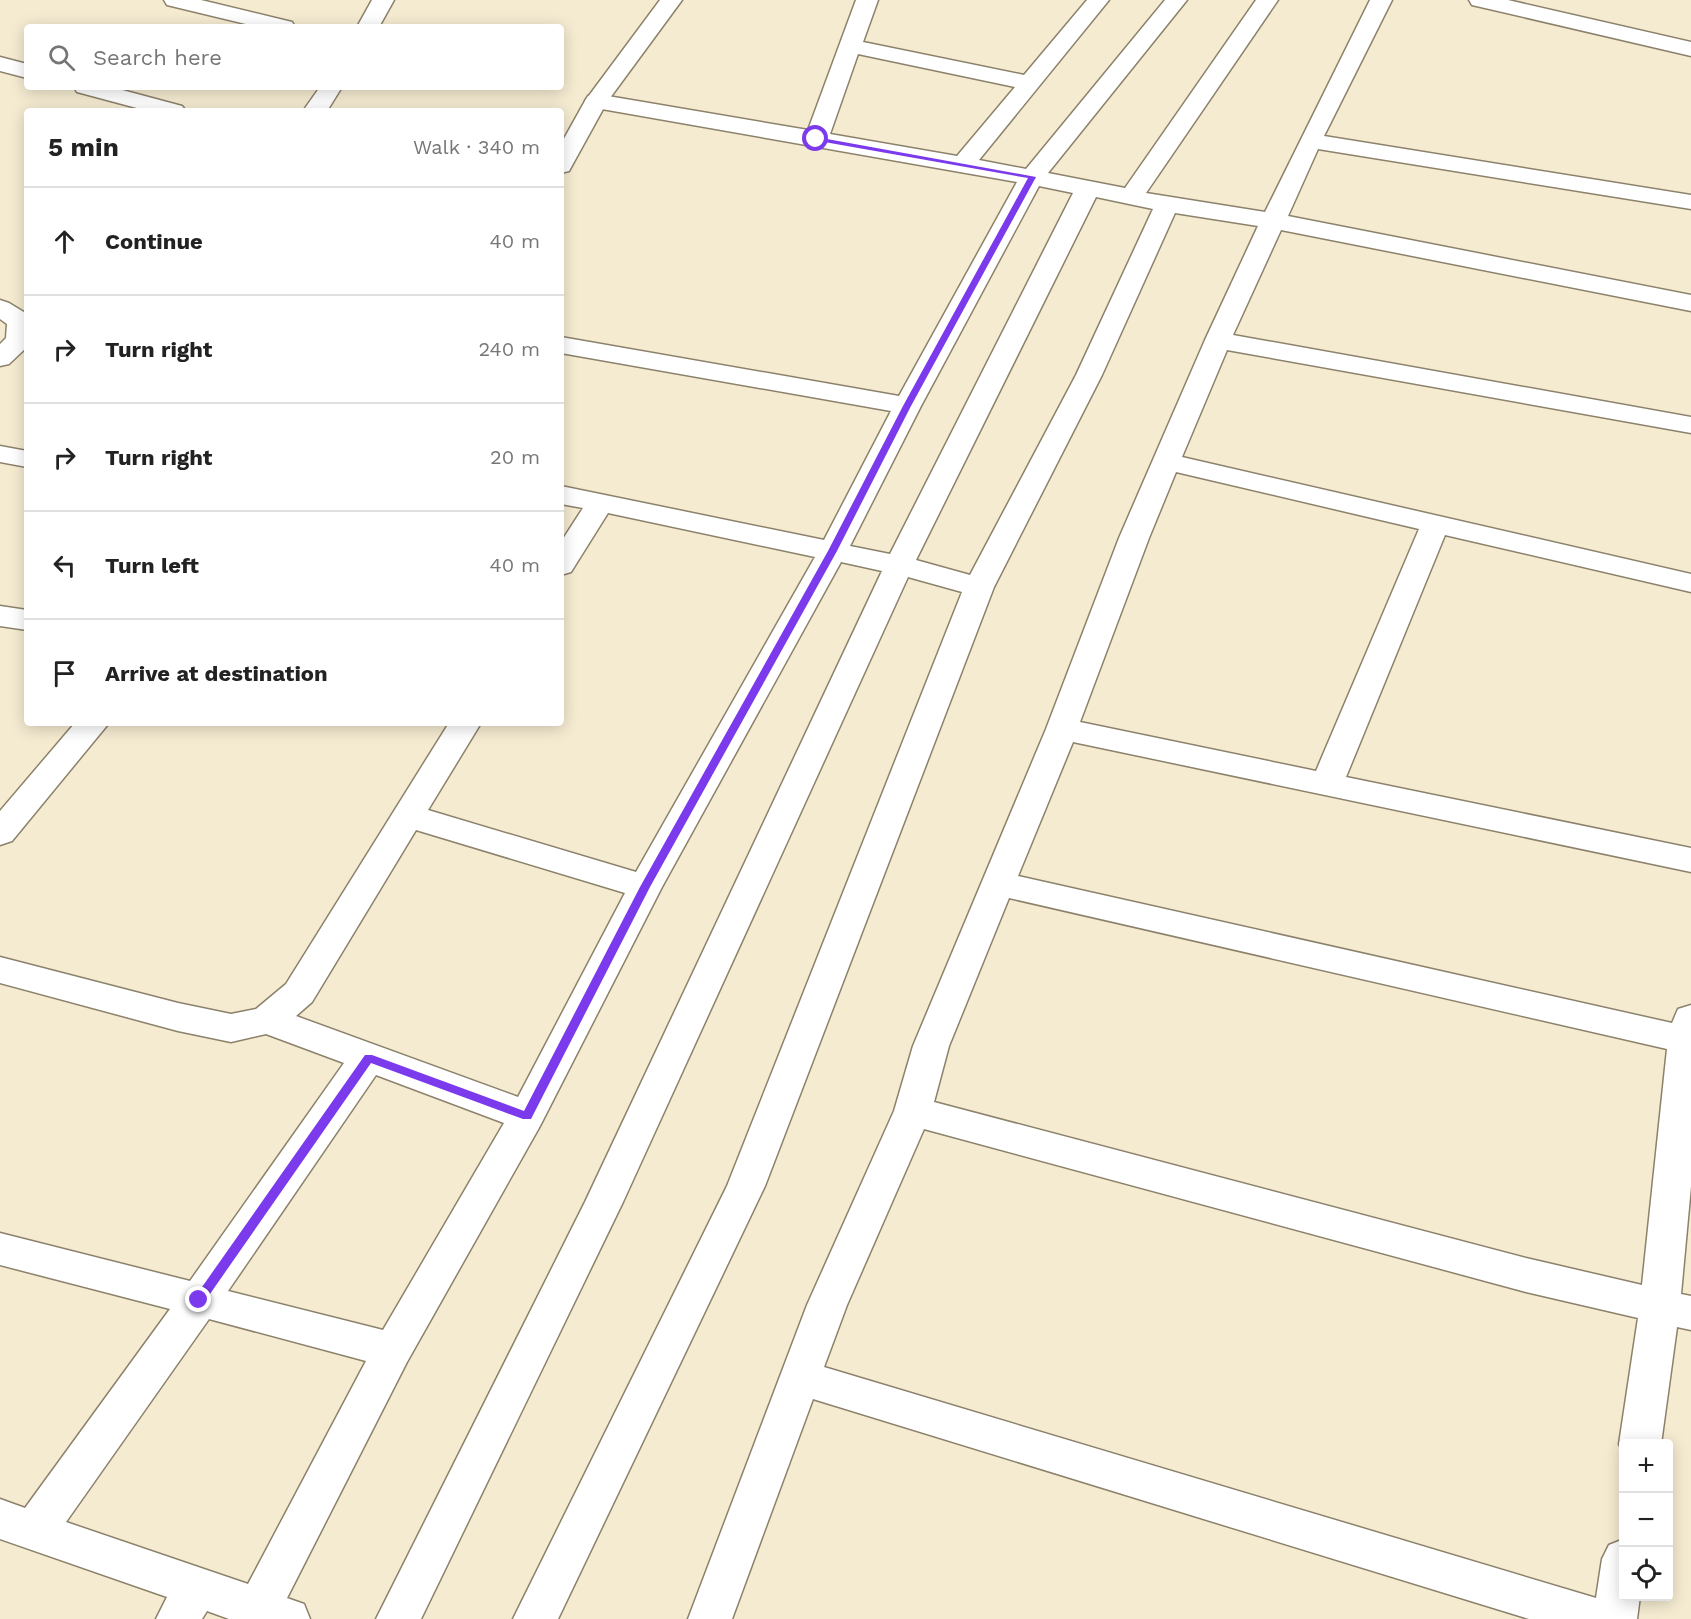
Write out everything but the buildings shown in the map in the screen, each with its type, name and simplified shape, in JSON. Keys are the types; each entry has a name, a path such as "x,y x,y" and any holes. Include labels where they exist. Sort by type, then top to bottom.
{"street":[{"path":"175,0 272,24"},
{"path":"370,24 383,0"},
{"path":"564,160 596,101 671,0"},
{"path":"816,139 867,0"},
{"path":"963,164 1098,0"},
{"path":"368,1058 199,1300 17,1525 187,1603 273,1614 393,1350 527,1116 645,887 832,551 907,406 1032,177 1176,0"},
{"path":"1131,197 1267,0"},
{"path":"710,1619 827,1305 913,1111 931,1046 1062,729 1134,538 1218,339 1275,221 1310,141 1381,0"},
{"path":"1480,0 1691,49"},
{"path":"850,46 1029,83"},
{"path":"0,64 24,70"},
{"path":"96,90 163,108"},
{"path":"317,108 329,90"},
{"path":"596,101 963,164 1167,204 1275,221 1691,303"},
{"path":"1310,141 1691,202"},
{"path":"398,1619 604,1202 899,565 1088,188"},
{"path":"535,1619 746,1186 979,587 1089,375 1167,204"},
{"path":"0,309 20,321 19,340 0,358"},
{"path":"1218,339 1691,425"},
{"path":"564,346 907,406"},
{"path":"0,454 24,458"},
{"path":"1167,462 1691,583"},
{"path":"564,496 899,565 979,587"},
{"path":"564,561 600,503"},
{"path":"1327,784 1435,525"},
{"path":"0,616 24,620"},
{"path":"0,833 90,726"},
{"path":"0,970 178,1017 231,1028 267,1020 299,993 463,726"},
{"path":"1062,729 1691,860"},
{"path":"408,816 645,887"},
{"path":"997,883 1689,1029 1675,1310 1641,1439"},
{"path":"267,1020 527,1116"},
{"path":"913,1111 1514,1272 1675,1310"},
{"path":"0,1249 393,1350"},
{"path":"800,1377 1597,1619"},
{"path":"1615,1619 1619,1589"}],"route":[{"path":"199,1300 368,1058 527,1116 645,887 832,551 907,406 1032,177 816,139"}]}
